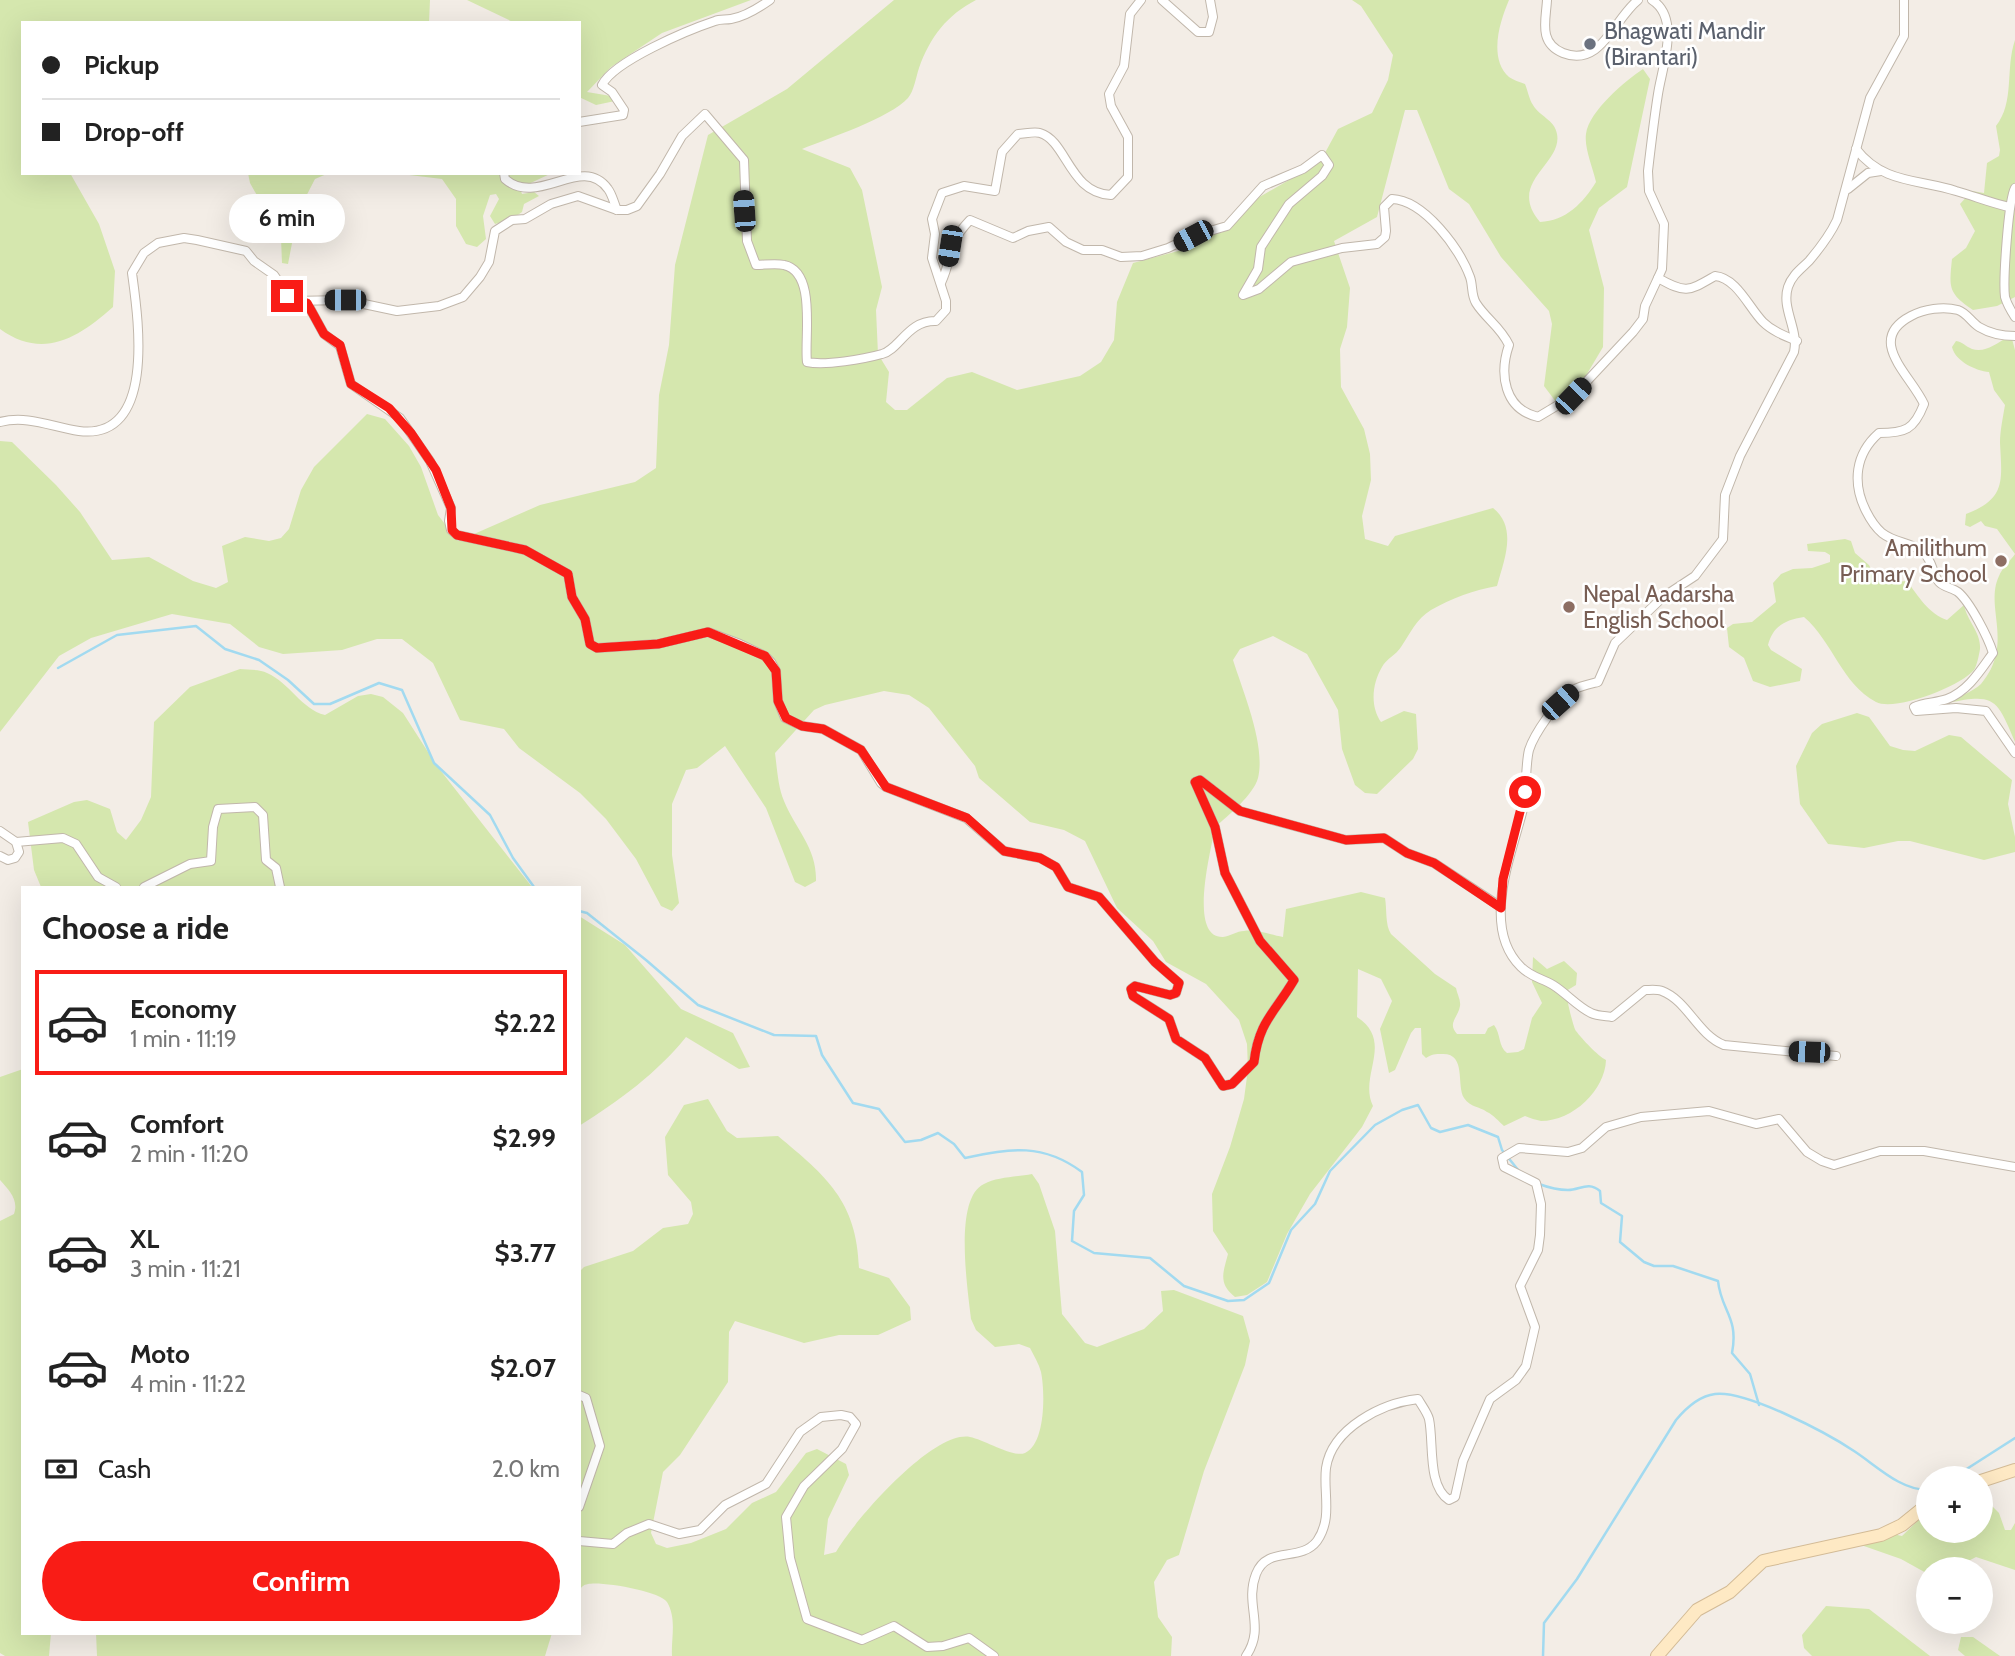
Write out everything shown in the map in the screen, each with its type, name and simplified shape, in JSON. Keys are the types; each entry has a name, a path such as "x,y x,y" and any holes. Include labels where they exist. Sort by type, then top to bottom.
{"street":[{"path":"581,122 624,115 624,110 612,92 602,85 608,74 684,33 718,20 734,19 770,0"},
{"path":"0,422 28,420 81,431 106,428 114,423 123,412 138,380 138,317 132,273 144,253 158,243 184,238 246,251 254,261 274,275 292,301 307,303 345,300 397,310 439,306 463,297 489,262 495,231 512,220 525,219 551,204 578,196 627,211 643,200 682,136 705,114 744,160 747,241 756,265 785,265 797,272 805,291 807,362 820,365 884,354 903,334 928,320 936,321 946,310 932,258 935,234 932,219 942,193 964,186 995,191 1002,152 1018,134 1040,133 1055,144 1079,178 1098,195 1111,195 1124,184 1128,177 1128,137 1111,106 1109,94 1124,66 1130,14 1141,0"},
{"path":"1163,0 1198,32 1209,32 1213,17 1210,0"},
{"path":"1547,0 1543,21 1549,41 1557,50 1576,57 1594,51 1603,44 1620,17 1638,0"},
{"path":"940,283 946,272 950,246 970,220 1013,238 1028,231 1049,228 1066,242 1083,250 1102,250 1121,257 1142,256 1227,226 1263,186 1303,169 1322,155 1329,164 1322,176 1289,205 1261,247 1258,269 1243,295 1258,289 1291,262 1330,250 1377,244 1385,237 1384,207 1392,199 1403,199 1425,213 1457,248 1474,287 1473,297 1478,306 1502,330 1509,345 1505,356 1504,380 1509,399 1525,414 1538,416 1573,396 1633,332 1643,319 1645,306 1662,269 1664,224 1649,191 1648,171 1667,42 1663,14 1659,5 1652,0"},
{"path":"1836,1056 1724,1045 1710,1040 1681,1005 1662,991 1645,990 1612,1017 1592,1014 1549,982 1534,978 1518,965 1501,923 1501,908 1503,879 1522,810 1529,752 1535,737 1560,702 1572,691 1598,682 1615,643 1663,597 1695,576 1723,539 1725,495 1740,456 1790,365 1797,341 1786,298 1788,285 1830,236 1846,191 1870,98 1904,36 1904,0"},
{"path":"1856,149 1865,159 1885,172 1914,184 1954,190 2009,207"},
{"path":"1846,191 1868,173 1885,172"},
{"path":"504,175 513,186 527,190 577,176 598,179 610,190 617,209"},
{"path":"2015,188 2009,207 2006,298 2015,317"},
{"path":"1658,278 1682,288 1698,289 1715,276 1721,277 1730,282 1764,323 1797,341"},
{"path":"307,303 324,334 340,345 351,384 400,418 430,461 451,508 450,522 457,535 525,550 568,574 572,597 585,619 590,644 597,648 658,644 708,632 765,656 776,671 778,701 786,718 802,726 823,729 861,750 886,787 956,812 975,824 1004,851 1040,858 1056,867 1068,887 1099,897 1155,962 1179,983 1176,993 1170,995 1135,986 1131,989 1133,996 1169,1019 1176,1039 1205,1058 1223,1086 1232,1084 1254,1062 1254,1048 1263,1024 1294,980 1260,941 1225,873 1215,827 1195,782 1200,780 1240,811 1346,840 1384,838 1407,853 1434,863 1501,908"},
{"path":"2015,336 1998,334 1978,326 1959,310 1940,308 1919,312 1898,323 1891,331 1890,344 1903,372 1924,404 1914,423 1901,433 1879,433 1866,444 1856,480 1862,502 1879,531 1895,541 1912,544 1927,556 1940,583 1958,592 1969,607 1993,653 1962,690 1950,698 1914,707 1916,711 1956,708 1986,711 2015,753"},
{"path":"146,886 190,864 211,860 213,827 218,809 255,807 263,815 266,860 276,868 280,886"},
{"path":"0,831 16,842 19,852 15,858 8,860 0,856"},
{"path":"16,842 63,838 76,844 97,877 114,886"},
{"path":"1246,1656 1254,1645 1258,1629 1252,1594 1256,1574 1268,1558 1294,1555 1312,1547 1319,1538 1327,1509 1326,1470 1330,1452 1336,1443 1365,1418 1403,1401 1418,1399 1428,1418 1430,1452 1441,1494 1449,1500 1455,1497 1463,1461 1490,1399 1516,1380 1526,1366 1535,1327 1520,1286 1538,1250 1541,1204 1536,1183 1504,1167 1502,1158 1519,1148 1568,1152 1582,1148 1606,1127 1641,1117 1709,1111 1756,1124 1779,1119 1807,1152 1834,1165 1880,1151 1924,1151 2015,1167"},
{"path":"581,1396 586,1398 600,1446 581,1501"},
{"path":"581,1541 613,1544 626,1533 649,1524 679,1534 700,1530 725,1505 766,1484 800,1432 821,1417 850,1417 856,1424 842,1449 804,1486 786,1517 790,1558 807,1619 862,1640 894,1626 926,1647 943,1646 969,1639 994,1656"},
{"path":"1993,1477 2015,1470"},
{"path":"1657,1656 1698,1610 1730,1592 1763,1561 1881,1535 1902,1525 1916,1512"}],"green space":[{"path":"0,0 430,0 429,21 21,21 21,175 71,175 99,224 115,271 113,307 73,336 45,344 16,338 0,329"},
{"path":"467,0 751,0 662,33 611,67 587,92 611,96 615,101 596,105 581,98 581,21 511,21"},
{"path":"894,0 976,0 948,20 934,37 923,57 908,98 888,113 802,149 850,168 862,190 882,287 876,310 878,354 889,372 886,402 895,410 907,410 947,378 972,372 1017,390 1080,376 1101,362 1114,340 1117,302 1133,263 1182,250 1216,231 1231,228 1256,199 1320,162 1338,129 1372,113 1388,80 1393,55 1361,6 1352,0 1509,0 1498,39 1499,60 1509,77 1525,84 1533,105 1553,125 1557,134 1557,145 1532,184 1529,196 1531,208 1540,222 1558,218 1573,210 1596,182 1587,152 1586,134 1601,106 1643,69 1650,79 1627,187 1599,208 1589,230 1604,288 1603,347 1584,379 1559,406 1544,386 1552,324 1549,311 1501,257 1469,204 1449,189 1417,110 1405,110 1377,217 1334,241 1350,288 1347,327 1340,349 1341,387 1364,429 1370,454 1371,480 1362,516 1365,539 1388,546 1395,536 1493,508 1501,516 1507,535 1503,566 1497,586 1463,595 1421,618 1399,650 1382,667 1374,695 1377,716 1381,722 1404,711 1416,714 1418,749 1413,759 1377,794 1365,793 1355,785 1342,749 1338,710 1307,654 1273,636 1240,649 1233,660 1256,735 1260,765 1256,784 1246,798 1215,827 1204,890 1206,923 1212,933 1223,937 1239,932 1258,931 1283,937 1286,909 1361,892 1385,898 1391,934 1435,974 1456,988 1460,1006 1453,1027 1457,1034 1485,1034 1488,1028 1494,1025 1507,1053 1524,1049 1532,1018 1542,1003 1532,982 1533,957 1547,969 1564,961 1577,973 1576,985 1566,991 1575,1028 1590,1047 1606,1060 1604,1071 1600,1082 1585,1102 1565,1116 1541,1121 1525,1116 1504,1126 1492,1115 1469,1104 1464,1098 1455,1059 1442,1054 1426,1058 1422,1054 1421,1028 1415,1028 1411,1033 1395,1070 1389,1073 1380,1029 1392,1001 1381,979 1358,969 1357,1017 1368,1027 1375,1048 1370,1083 1373,1106 1362,1127 1310,1194 1287,1234 1267,1282 1247,1295 1235,1297 1226,1287 1224,1272 1228,1254 1213,1231 1212,1194 1244,1099 1248,1069 1247,1044 1239,1020 1206,984 1166,962 1153,941 1117,908 1085,841 1064,830 1030,822 979,778 975,766 929,708 909,695 884,691 825,705 814,710 775,753 782,796 813,859 816,881 805,887 795,882 766,808 725,746 697,768 686,770 672,804 672,855 679,903 672,911 661,906 636,859 606,819 580,793 519,748 504,729 460,720 433,663 402,639 377,639 342,650 283,654 259,647 230,624 172,614 91,638 59,656 0,732 0,441 12,442 56,485 80,512 112,560 149,557 193,581 216,588 228,582 222,546 245,537 269,541 281,538 289,529 301,490 314,467 367,414 385,419 409,446 421,467 438,515 458,541 540,505 635,482 656,468 659,395 669,345 675,265 708,135 787,89"},
{"path":"2015,40 2015,297 1997,306 1973,310 1955,294 1950,277 1952,259 1966,248 1975,231 1960,204 1972,191 1984,193 1987,163 1999,156 1996,126 2006,107"},
{"path":"248,175 324,175 315,179 298,212 288,264 282,263 281,238 250,183"},
{"path":"409,175 548,175 520,188 522,194 534,192 539,196 524,204 522,212 512,219 495,224 490,216 499,199 496,194 490,195 483,216 486,239 477,247 466,244 456,226 456,199 442,179"},
{"path":"2006,338 2012,339 2015,350 2015,554 1997,529 1985,526 1981,521 1970,527 1965,525 1966,514 1988,502 1999,487 2000,438 2005,405 1994,390 1989,372 1967,364 1957,357 1952,347 1956,341 1972,349 1981,350"},
{"path":"1845,539 1851,541 1855,553 1869,565 1877,581 1907,581 1924,604 1941,617 1947,620 1964,605 1980,643 1974,670 1956,683 1927,696 1898,703 1876,702 1854,684 1823,638 1804,617 1781,625 1773,633 1768,645 1771,650 1802,669 1800,681 1770,687 1753,681 1744,658 1729,647 1727,628 1733,624 1752,622 1776,602 1773,583 1781,574 1830,562 1830,555 1808,551 1807,544"},
{"path":"2015,554 2015,742 2004,716 1992,703 1976,699 1948,703 1978,687 1991,669 1998,640 1995,588 2000,573"},
{"path":"240,669 257,670 275,677 309,707 325,715 358,696 371,694 383,697 403,713 437,766 531,886 41,886 34,870 28,822 74,802 87,800 110,809 117,832 126,840 141,820 151,797 154,722 190,687"},
{"path":"1857,713 1869,717 1890,746 1903,750 1915,751 1949,735 1961,737 2012,780 2008,804 2015,837 2015,852 1984,860 1910,841 1864,848 1828,844 1800,804 1796,766 1812,733 1822,724"},
{"path":"581,917 625,945 681,1009 733,1033 750,1067 739,1069 686,1037 663,1063 609,1107 581,1125"},
{"path":"21,1070 21,1635 51,1635 49,1656 5,1656 0,1653 0,1221 14,1214 15,1204 0,1180 0,1077"},
{"path":"708,1099 727,1131 737,1138 778,1136 811,1164 836,1192 845,1207 857,1245 859,1268 889,1278 910,1307 911,1320 878,1335 839,1335 804,1343 735,1321 729,1332 728,1382 680,1455 663,1472 651,1533 656,1544 667,1548 691,1543 726,1529 752,1503 776,1492 806,1453 817,1449 846,1464 849,1475 828,1519 824,1555 836,1552 859,1520 896,1480 936,1448 954,1439 970,1437 1013,1453 1025,1453 1032,1448 1042,1416 1040,1369 1030,1348 1019,1344 995,1347 976,1330 971,1319 965,1225 974,1193 984,1184 1032,1174 1039,1184 1055,1231 1062,1314 1085,1343 1097,1347 1144,1329 1163,1311 1161,1291 1174,1290 1243,1316 1250,1341 1245,1365 1204,1471 1179,1555 1167,1560 1154,1582 1158,1617 1172,1637 1171,1656 672,1656 672,1615 667,1602 662,1598 605,1584 586,1584 581,1588 581,1270 633,1251 663,1228 688,1224 693,1214 691,1202 668,1175 665,1137 684,1105"},
{"path":"1993,1507 1999,1513 2005,1530 2011,1530 2015,1523 2015,1570 1993,1563 1993,1557 1916,1557 1916,1567 1861,1545 1893,1534 1902,1536 1916,1523 1916,1543 1993,1543"},
{"path":"1826,1606 1869,1609 1930,1656 1812,1656 1804,1648 1802,1635"},
{"path":"96,1635 551,1635 545,1656 97,1656"},
{"path":"1961,1637 1973,1637 2000,1656 1965,1656 1958,1650"}],"waterway":[{"path":"58,668 117,635 196,626 225,649 259,660 288,680 314,704 330,704 379,683 402,690 434,763 490,815 513,858 533,886"},
{"path":"581,912 587,913 646,960 698,1005 774,1035 816,1036 822,1055 853,1103 879,1109 905,1142 921,1140 938,1133 954,1144 965,1158 1026,1150 1054,1156 1068,1163 1082,1172 1084,1195 1074,1211 1072,1241 1094,1253 1150,1258 1184,1286 1228,1301 1244,1300 1269,1283 1291,1230 1315,1204 1330,1171 1375,1125 1402,1110 1418,1105 1431,1128 1440,1132 1468,1125 1498,1137 1502,1150 1519,1171"},
{"path":"1539,1184 1564,1190 1588,1186 1596,1188 1600,1191 1601,1203 1622,1216 1620,1242 1644,1262 1654,1266 1673,1266 1718,1281 1733,1331 1732,1353 1750,1374 1759,1405"},
{"path":"1543,1656 1544,1623 1577,1579 1676,1420 1704,1397 1715,1394 1729,1395 1765,1406 1842,1443 1898,1482 1916,1488"},
{"path":"1971,1466 2015,1438"}],"place":[{"name":"Bhagwati Mandir (Birantari)","path":"1590,44"},
{"name":"Amilithum Primary School","path":"2001,561"},
{"name":"Nepal Aadarsha English School","path":"1569,607"}],"route":[{"path":"287,296 292,301 307,303 324,334 340,345 351,384 389,408 411,433 436,470 451,508 452,530 457,535 525,550 568,574 572,597 588,628 587,637 590,644 597,648 658,644 708,632 740,643 765,656 776,671 778,701 786,718 802,726 823,729 861,750 886,787 956,812 988,835 997,847 1004,851 1040,858 1056,867 1068,887 1099,897 1155,962 1179,983 1176,993 1170,995 1135,986 1131,989 1133,996 1169,1019 1176,1039 1205,1058 1223,1086 1232,1084 1254,1062 1254,1048 1263,1024 1294,980 1260,941 1255,926 1225,873 1215,827 1195,782 1200,780 1240,811 1346,840 1384,838 1407,853 1434,863 1501,908 1503,879 1525,792"}]}
